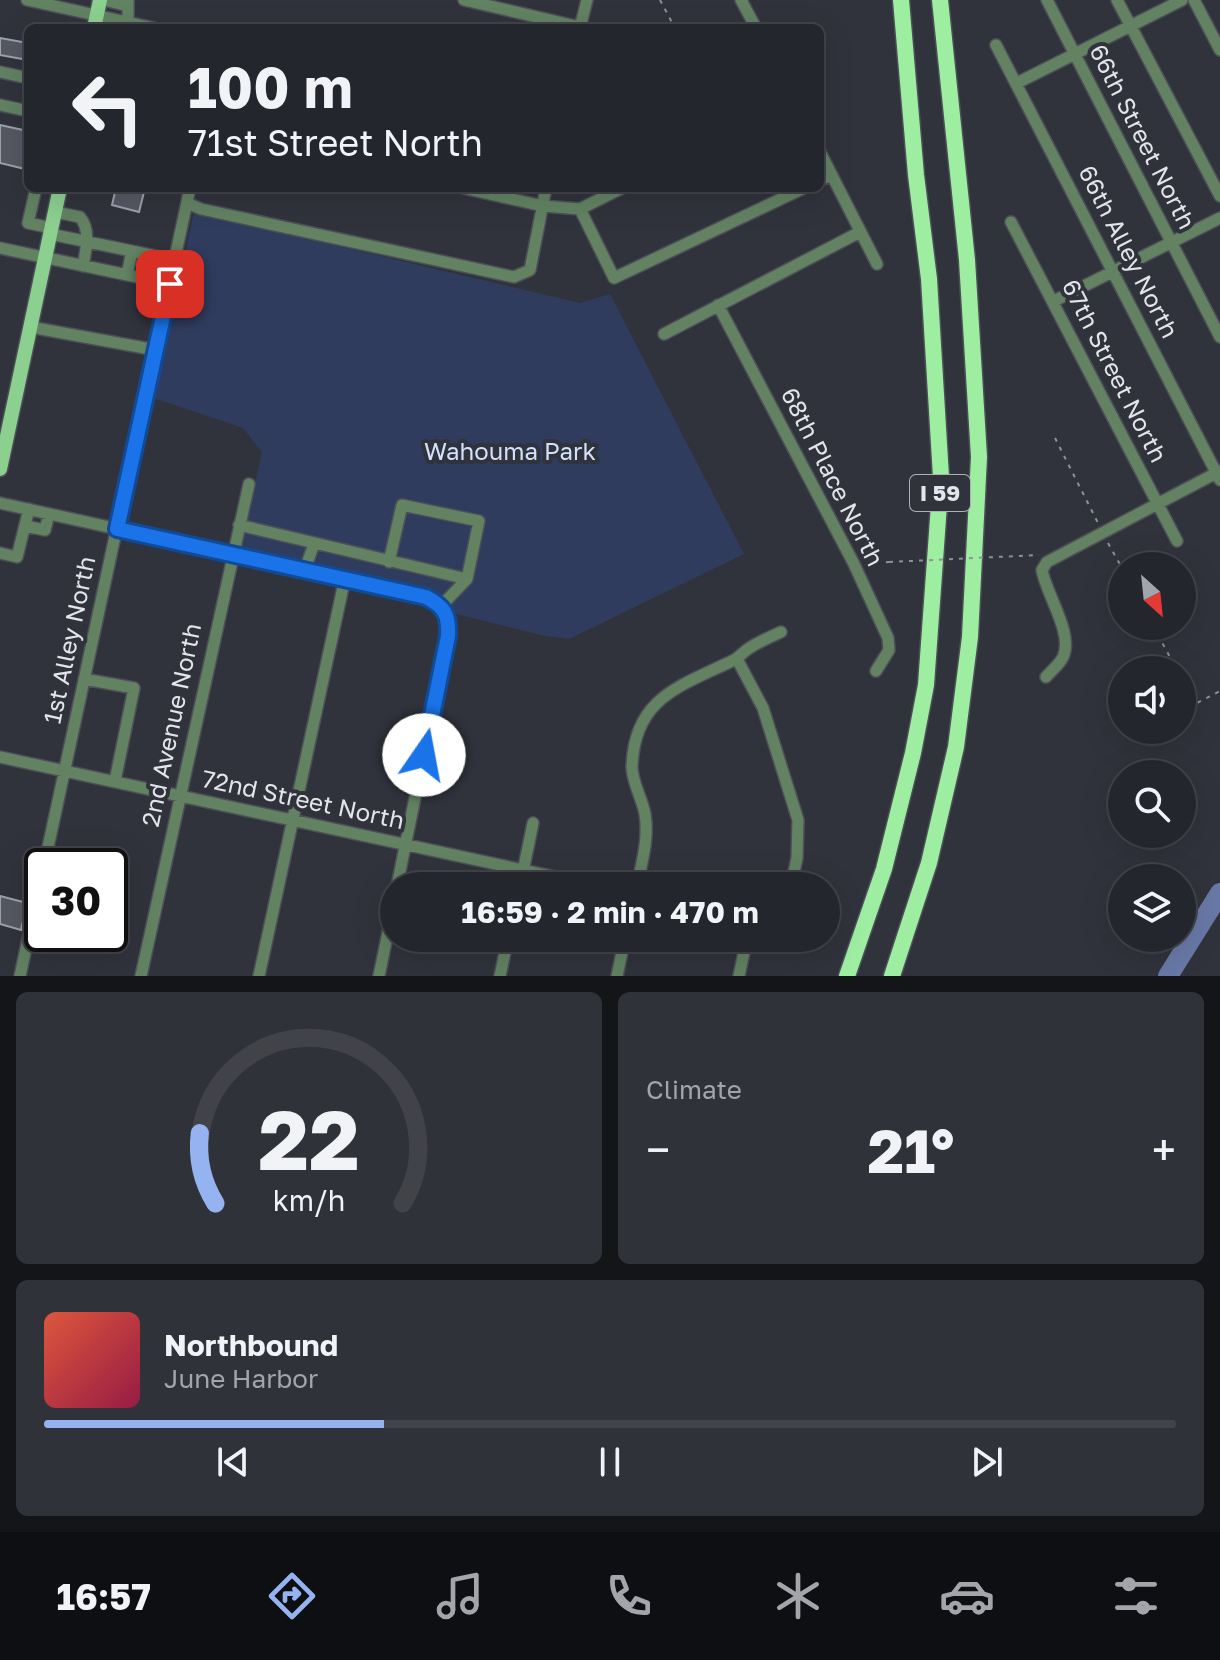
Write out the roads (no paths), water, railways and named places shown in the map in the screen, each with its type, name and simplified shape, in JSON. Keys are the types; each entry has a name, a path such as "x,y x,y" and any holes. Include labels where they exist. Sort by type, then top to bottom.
{"highway":[{"name":"I 59","path":"847,976 884,869 913,753 926,685 940,492 929,279 916,175 901,0"},
{"name":"I 59","path":"892,976 929,863 956,747 970,637 979,457 967,260 940,0"}],"main road":[{"path":"96,22 102,0"},
{"path":"0,469 59,192"}],"street":[{"path":"27,0 96,22 117,24"},
{"path":"102,0 128,3 128,24"},
{"path":"464,0 573,24"},
{"path":"582,24 587,0"},
{"path":"741,0 754,24"},
{"name":"66th Street North","path":"1047,0 1220,337"},
{"path":"1117,0 1220,196"},
{"path":"1017,83 1182,0"},
{"path":"1194,0 1220,50"},
{"name":"66th Alley North","path":"996,45 1219,474"},
{"path":"0,72 24,77"},
{"path":"0,105 24,110"},
{"path":"824,160 877,264"},
{"path":"824,178 832,175"},
{"path":"35,192 28,223 87,242 175,260"},
{"name":"1st Alley North","path":"48,848 189,192"},
{"path":"481,192 543,206 580,209 610,192"},
{"path":"187,203 201,209 514,277 530,270 545,192"},
{"path":"580,209 614,278 796,192"},
{"path":"55,212 80,217 85,224 87,242 83,266"},
{"path":"1054,301 1220,218"},
{"name":"67th Street North","path":"1011,222 1177,541"},
{"path":"664,334 860,232"},
{"path":"0,248 170,284"},
{"path":"127,275 132,251"},
{"name":"68th Place North","path":"718,305 854,564 888,638 889,650 876,671"},
{"path":"30,327 156,350"},
{"path":"1046,677 1063,658 1066,646 1062,624 1045,587 1042,570 1047,562 1219,474"},
{"name":"2nd Avenue North","path":"141,976 249,484"},
{"path":"0,503 426,597 444,610"},
{"path":"389,562 402,505 479,521 467,579 444,610 448,636 400,872"},
{"path":"0,553 17,557 29,509"},
{"path":"25,526 45,530 49,514"},
{"path":"239,525 467,579"},
{"path":"305,569 314,544"},
{"path":"259,976 345,578"},
{"path":"640,872 647,834 645,812 632,769 638,729 652,707 665,695 711,669 737,659 747,649 781,632"},
{"path":"737,659 763,708 798,820 794,872"},
{"path":"84,679 134,688 115,781"},
{"name":"72nd Street North","path":"0,757 532,872"},
{"path":"523,870 533,823"},
{"path":"20,976 25,952"},
{"path":"379,976 384,952"},
{"path":"500,976 505,952"},
{"path":"617,976 622,952"},
{"path":"739,976 744,952"}],"waterway":[{"path":"1168,976 1220,893"}],"park label":[{"name":"Wahouma Park","path":"510,452"}]}
